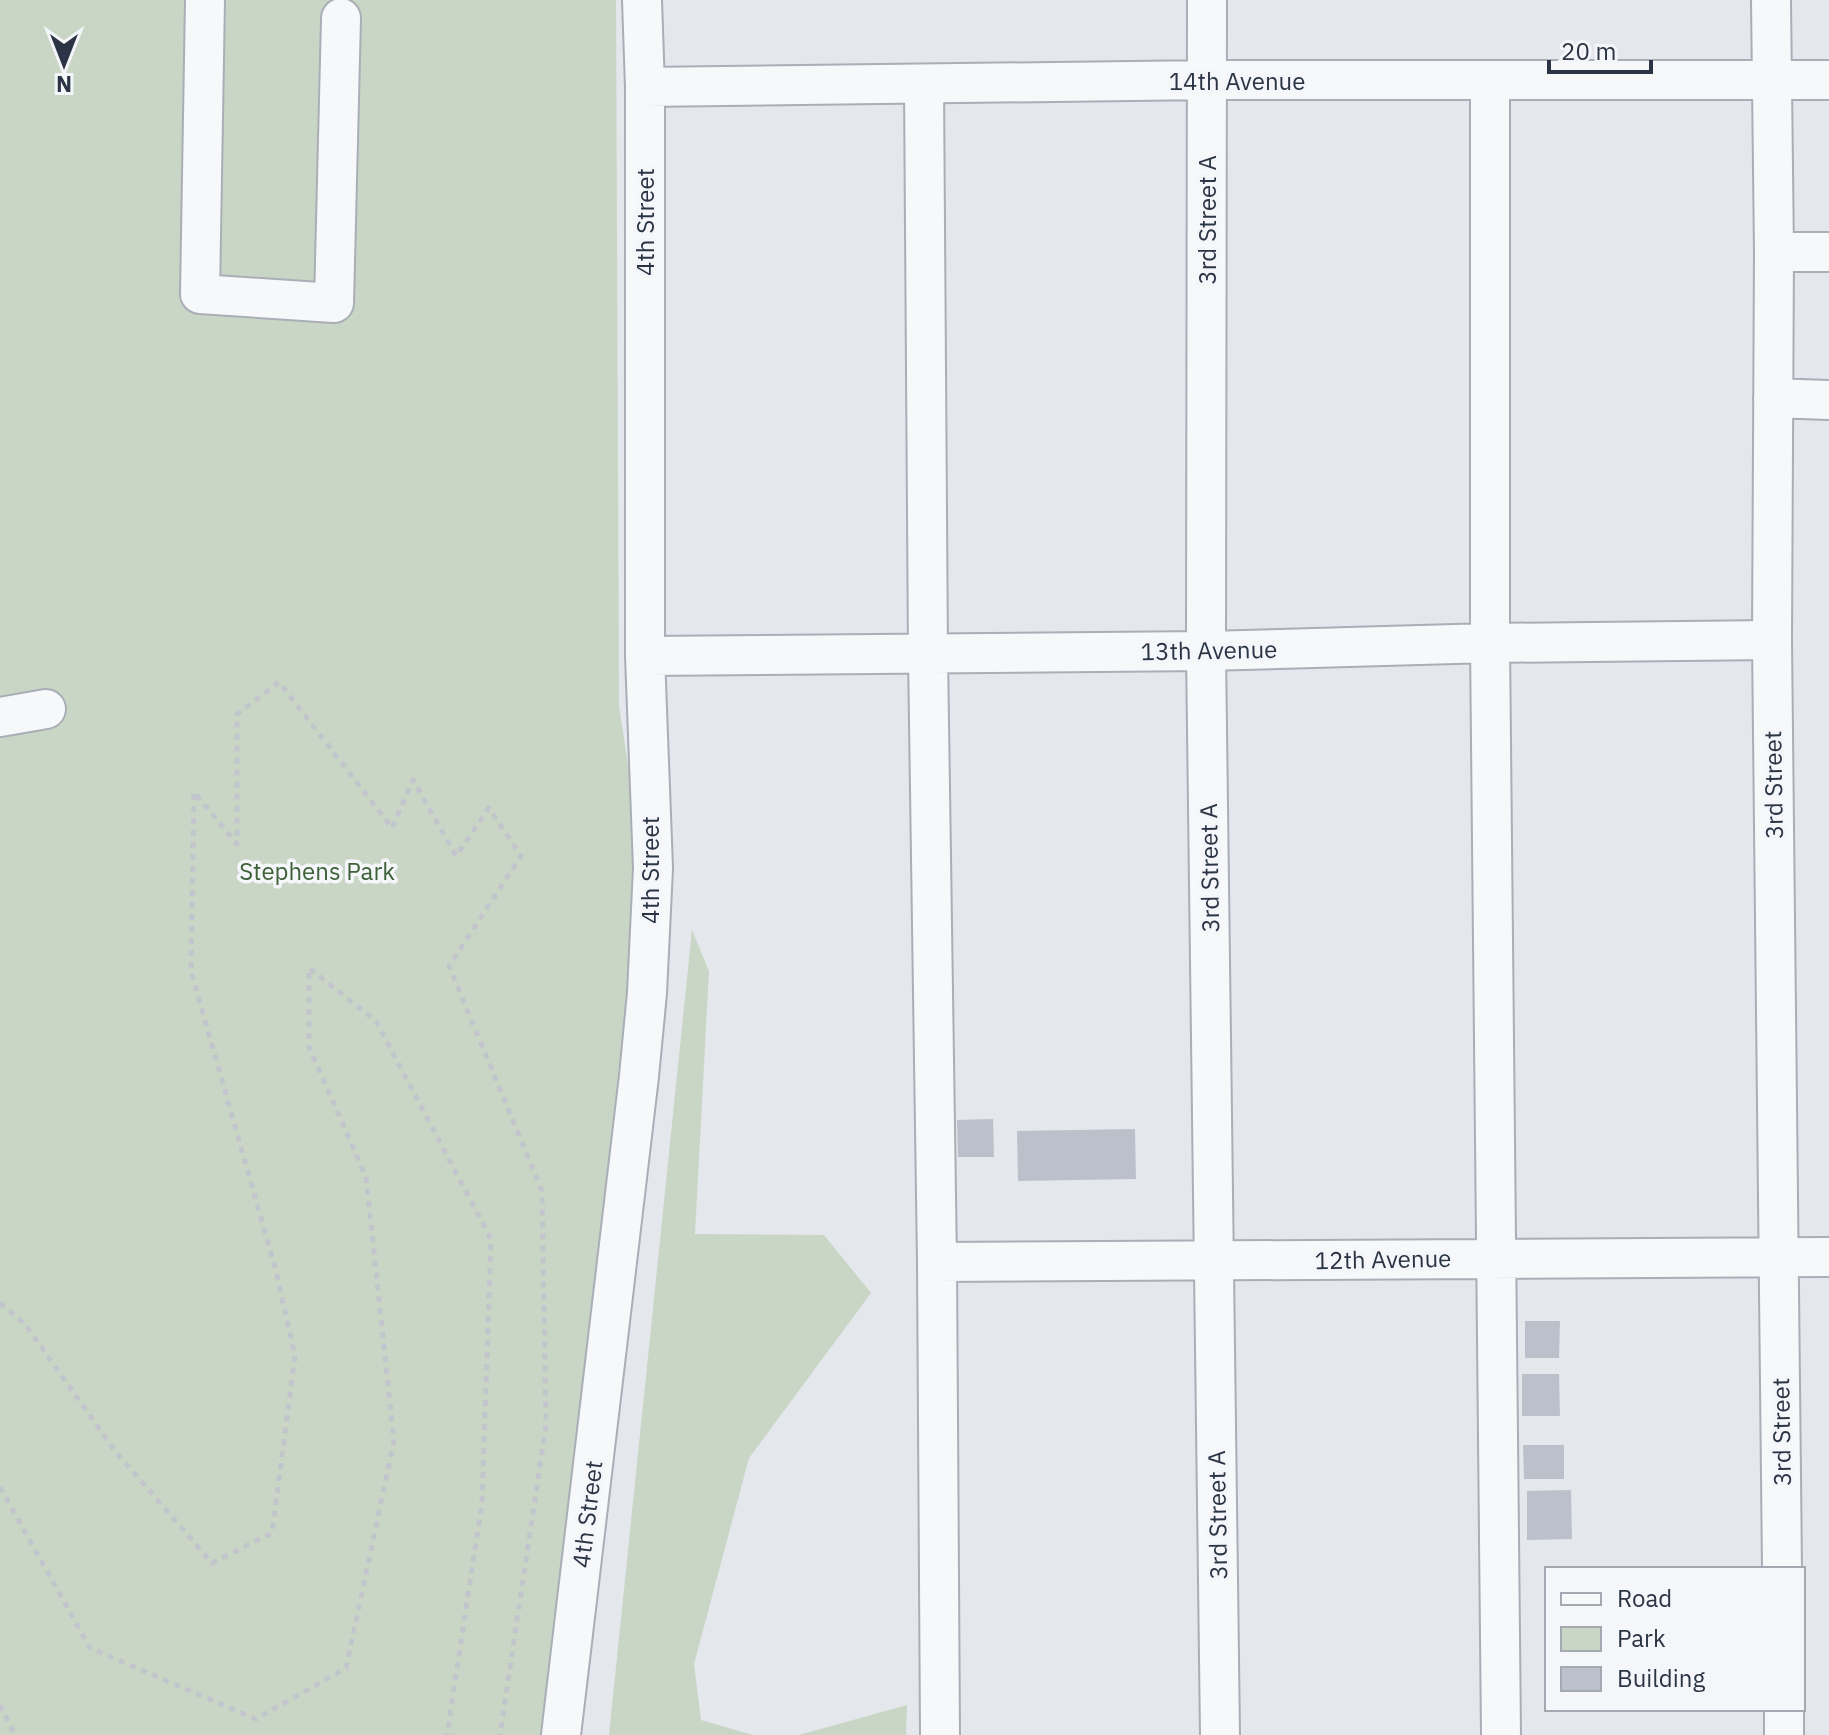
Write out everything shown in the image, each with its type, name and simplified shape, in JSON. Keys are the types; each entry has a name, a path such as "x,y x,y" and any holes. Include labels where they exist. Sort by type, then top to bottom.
{"street":[{"path":"205,0 200,294 334,303 341,18"},
{"name":"4th Street","path":"561,1735 637,1092 647,993 653,868 645,656 645,87 642,0"},
{"name":"3rd Street A","path":"1207,0 1206,651 1220,1735"},
{"name":"3rd Street","path":"1771,0 1774,252 1772,640 1782,1567"},
{"name":"14th Avenue","path":"645,87 1208,80 1829,80"},
{"path":"1490,80 1490,643 1501,1735"},
{"path":"924,84 940,1735"},
{"path":"1774,252 1829,252"},
{"path":"1773,398 1829,400"},
{"name":"13th Avenue","path":"645,656 1206,651 1490,643 1772,640"},
{"path":"0,717 46,709"},
{"name":"12th Avenue","path":"937,1262 1829,1257"},
{"path":"1784,1711 1784,1735"}],"path":[{"path":"0,1303 25,1324 115,1451 212,1563 272,1533 295,1356 276,1271 191,971 194,792 237,844 237,714 279,682 392,828 413,780 456,856 489,808 521,856 449,966 542,1191 546,1425 500,1735"},
{"path":"0,1487 90,1648 256,1719 346,1668 394,1441 366,1177 309,1047 309,968 376,1021 491,1239 482,1503 447,1735"},
{"path":"0,1705 15,1735"}],"green space":[{"name":"Stephens Park","path":"0,0 616,0 619,706 633,810 634,883 626,1001 541,1735 0,1735"},
{"path":"692,930 709,971 695,1234 824,1235 871,1293 749,1458 694,1664 701,1720 753,1735 609,1735"},
{"path":"907,1705 906,1735 799,1735"}],"building":[{"path":"993,1119 994,1157 958,1157 957,1120"},
{"path":"1135,1129 1136,1179 1018,1181 1017,1131"},
{"path":"1525,1321 1560,1321 1559,1358 1525,1358"},
{"path":"1522,1374 1559,1374 1560,1416 1522,1416"},
{"path":"1523,1445 1564,1445 1564,1479 1524,1479"},
{"path":"1571,1490 1572,1539 1527,1540 1527,1491"}]}
